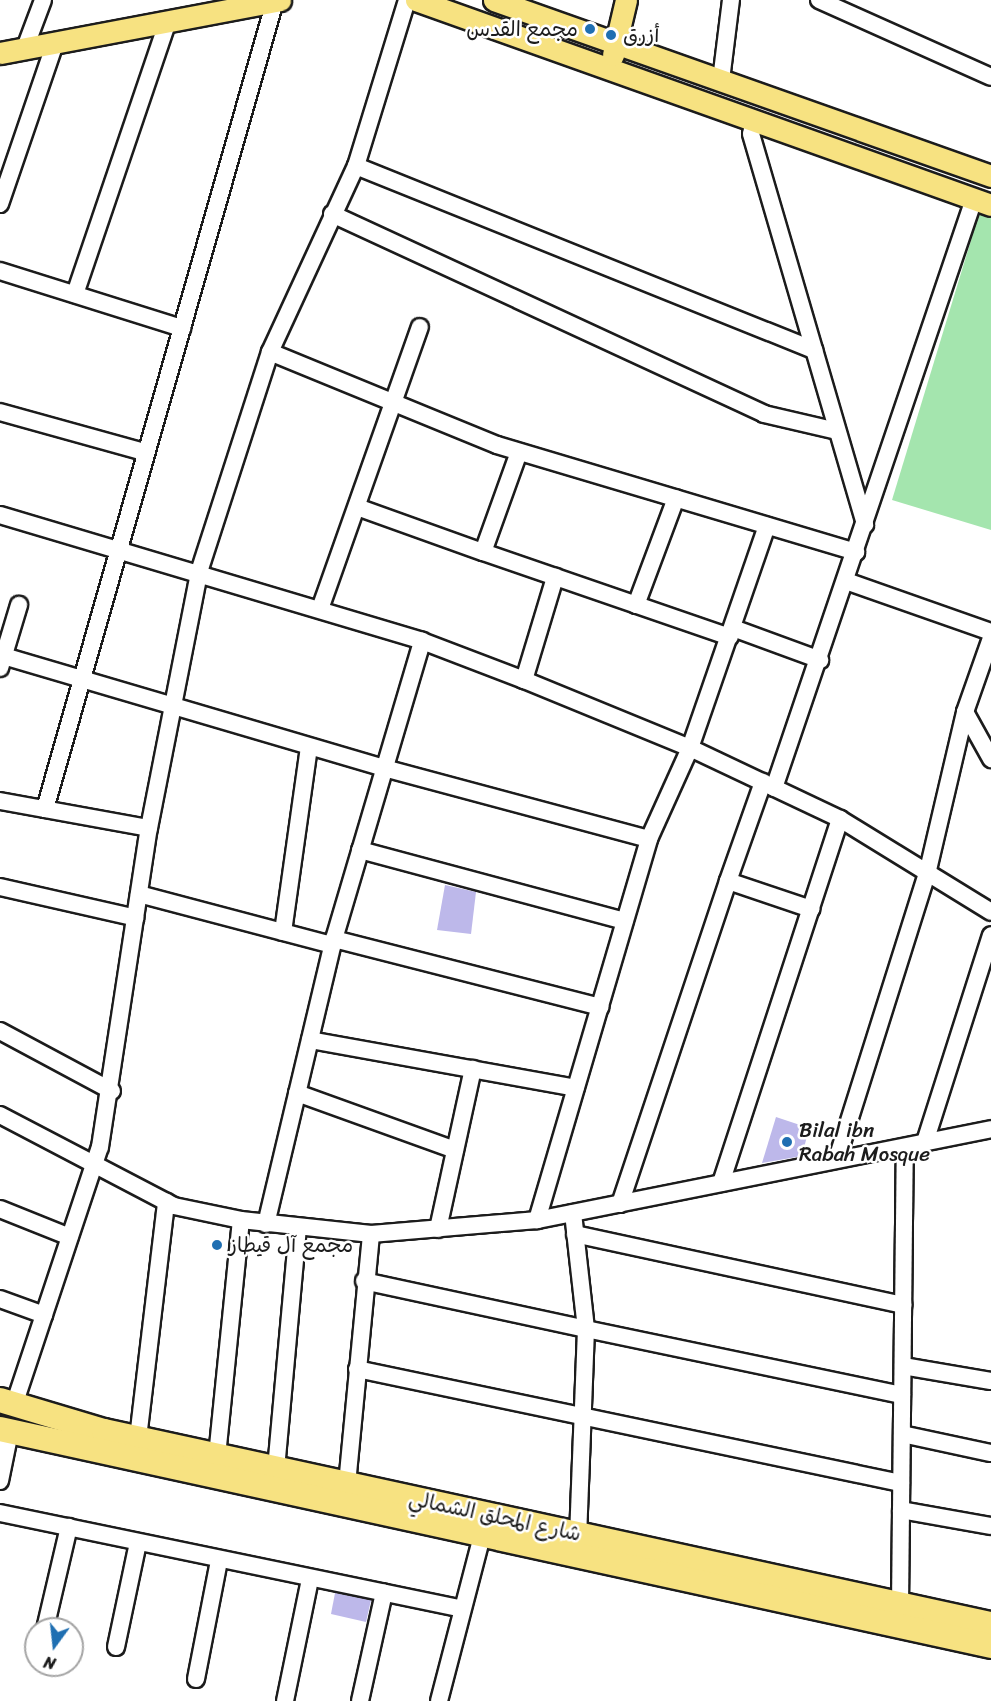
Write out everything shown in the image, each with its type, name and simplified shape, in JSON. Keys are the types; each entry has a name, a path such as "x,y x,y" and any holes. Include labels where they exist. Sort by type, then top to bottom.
{"highway":[{"name":"شارع المحلق الشمالي","path":"9,1404 217,1456 991,1624"},
{"path":"9,1404 30,1427 10,1432"},
{"name":"شارع المحلق الشمالي","path":"10,1432 991,1646"}],"main road":[{"path":"416,0 982,202"},
{"path":"494,0 991,176"},
{"path":"609,68 626,0"},
{"path":"0,53 277,1"}],"street":[{"path":"25,48 43,0"},
{"path":"9,1404 44,1315 95,1169 112,1092 148,828 199,572 270,352 356,166 407,0"},
{"path":"721,80 731,0"},
{"path":"819,0 991,77"},
{"path":"45,809 120,548 144,452 277,1"},
{"path":"75,294 167,22"},
{"path":"0,204 55,43"},
{"path":"754,119 752,134 865,525"},
{"path":"356,166 814,350"},
{"path":"620,1204 728,881 820,660 865,525 982,202"},
{"path":"332,214 764,414 837,431"},
{"path":"0,271 182,328"},
{"path":"320,609 396,404 420,327"},
{"path":"270,352 519,452 856,552"},
{"path":"0,412 144,452"},
{"path":"483,552 519,452"},
{"path":"636,605 676,498"},
{"path":"357,507 636,605 820,660"},
{"path":"0,515 120,548 423,641 524,680 690,748 840,819 928,870 991,912"},
{"path":"537,1220 649,839 690,748 767,526"},
{"path":"524,680 555,577"},
{"path":"846,581 991,632"},
{"path":"19,605 1,660 82,680 309,747 649,839"},
{"path":"837,1159 928,870 965,712 991,638"},
{"path":"266,1224 333,942 423,641"},
{"path":"965,712 991,732"},
{"path":"965,712 991,759"},
{"path":"283,932 309,747"},
{"path":"0,801 148,828"},
{"path":"721,1183 840,819"},
{"path":"360,850 625,921"},
{"path":"728,881 811,909"},
{"path":"0,887 136,918"},
{"path":"140,894 283,932 600,1007"},
{"path":"925,1142 991,935"},
{"path":"0,1031 112,1092"},
{"path":"310,1040 576,1088"},
{"path":"438,1229 473,1069"},
{"path":"297,1093 455,1150"},
{"path":"0,1115 95,1169 166,1202 266,1224 371,1234 537,1220 991,1129"},
{"path":"900,1605 905,1147"},
{"path":"138,1438 166,1202"},
{"path":"0,1209 70,1237"},
{"path":"573,1213 586,1329 578,1534"},
{"path":"217,1456 241,1220"},
{"path":"276,1468 298,1228"},
{"path":"346,1484 364,1281 371,1234"},
{"path":"575,1234 903,1305"},
{"path":"364,1281 902,1395"},
{"path":"0,1299 44,1315"},
{"path":"903,1366 991,1381"},
{"path":"357,1369 901,1483"},
{"path":"0,1481 10,1432"},
{"path":"902,1434 991,1453"},
{"path":"901,1510 991,1526"},
{"path":"0,1513 310,1580 460,1608"},
{"path":"48,1617 69,1527"},
{"path":"439,1701 460,1608 482,1536"},
{"path":"116,1647 138,1543"},
{"path":"196,1679 219,1561"},
{"path":"285,1701 310,1580"},
{"path":"360,1701 384,1593"}],"green space":[{"path":"979,214 991,217 991,530 892,500"}],"building":[{"path":"445,885 476,892 471,934 437,930"},
{"name":"Bilal ibn Rabah Mosque","path":"776,1117 809,1128 802,1156 762,1163"},
{"path":"335,1593 371,1600 366,1622 331,1614"}],"place":[{"name":"مجمع القدس","path":"590,29"},
{"name":"أزرق","path":"611,35"},
{"name":"Bilal ibn Rabah Mosque","path":"787,1142"},
{"name":"مجمع آل قيطاز","path":"217,1245"}]}
